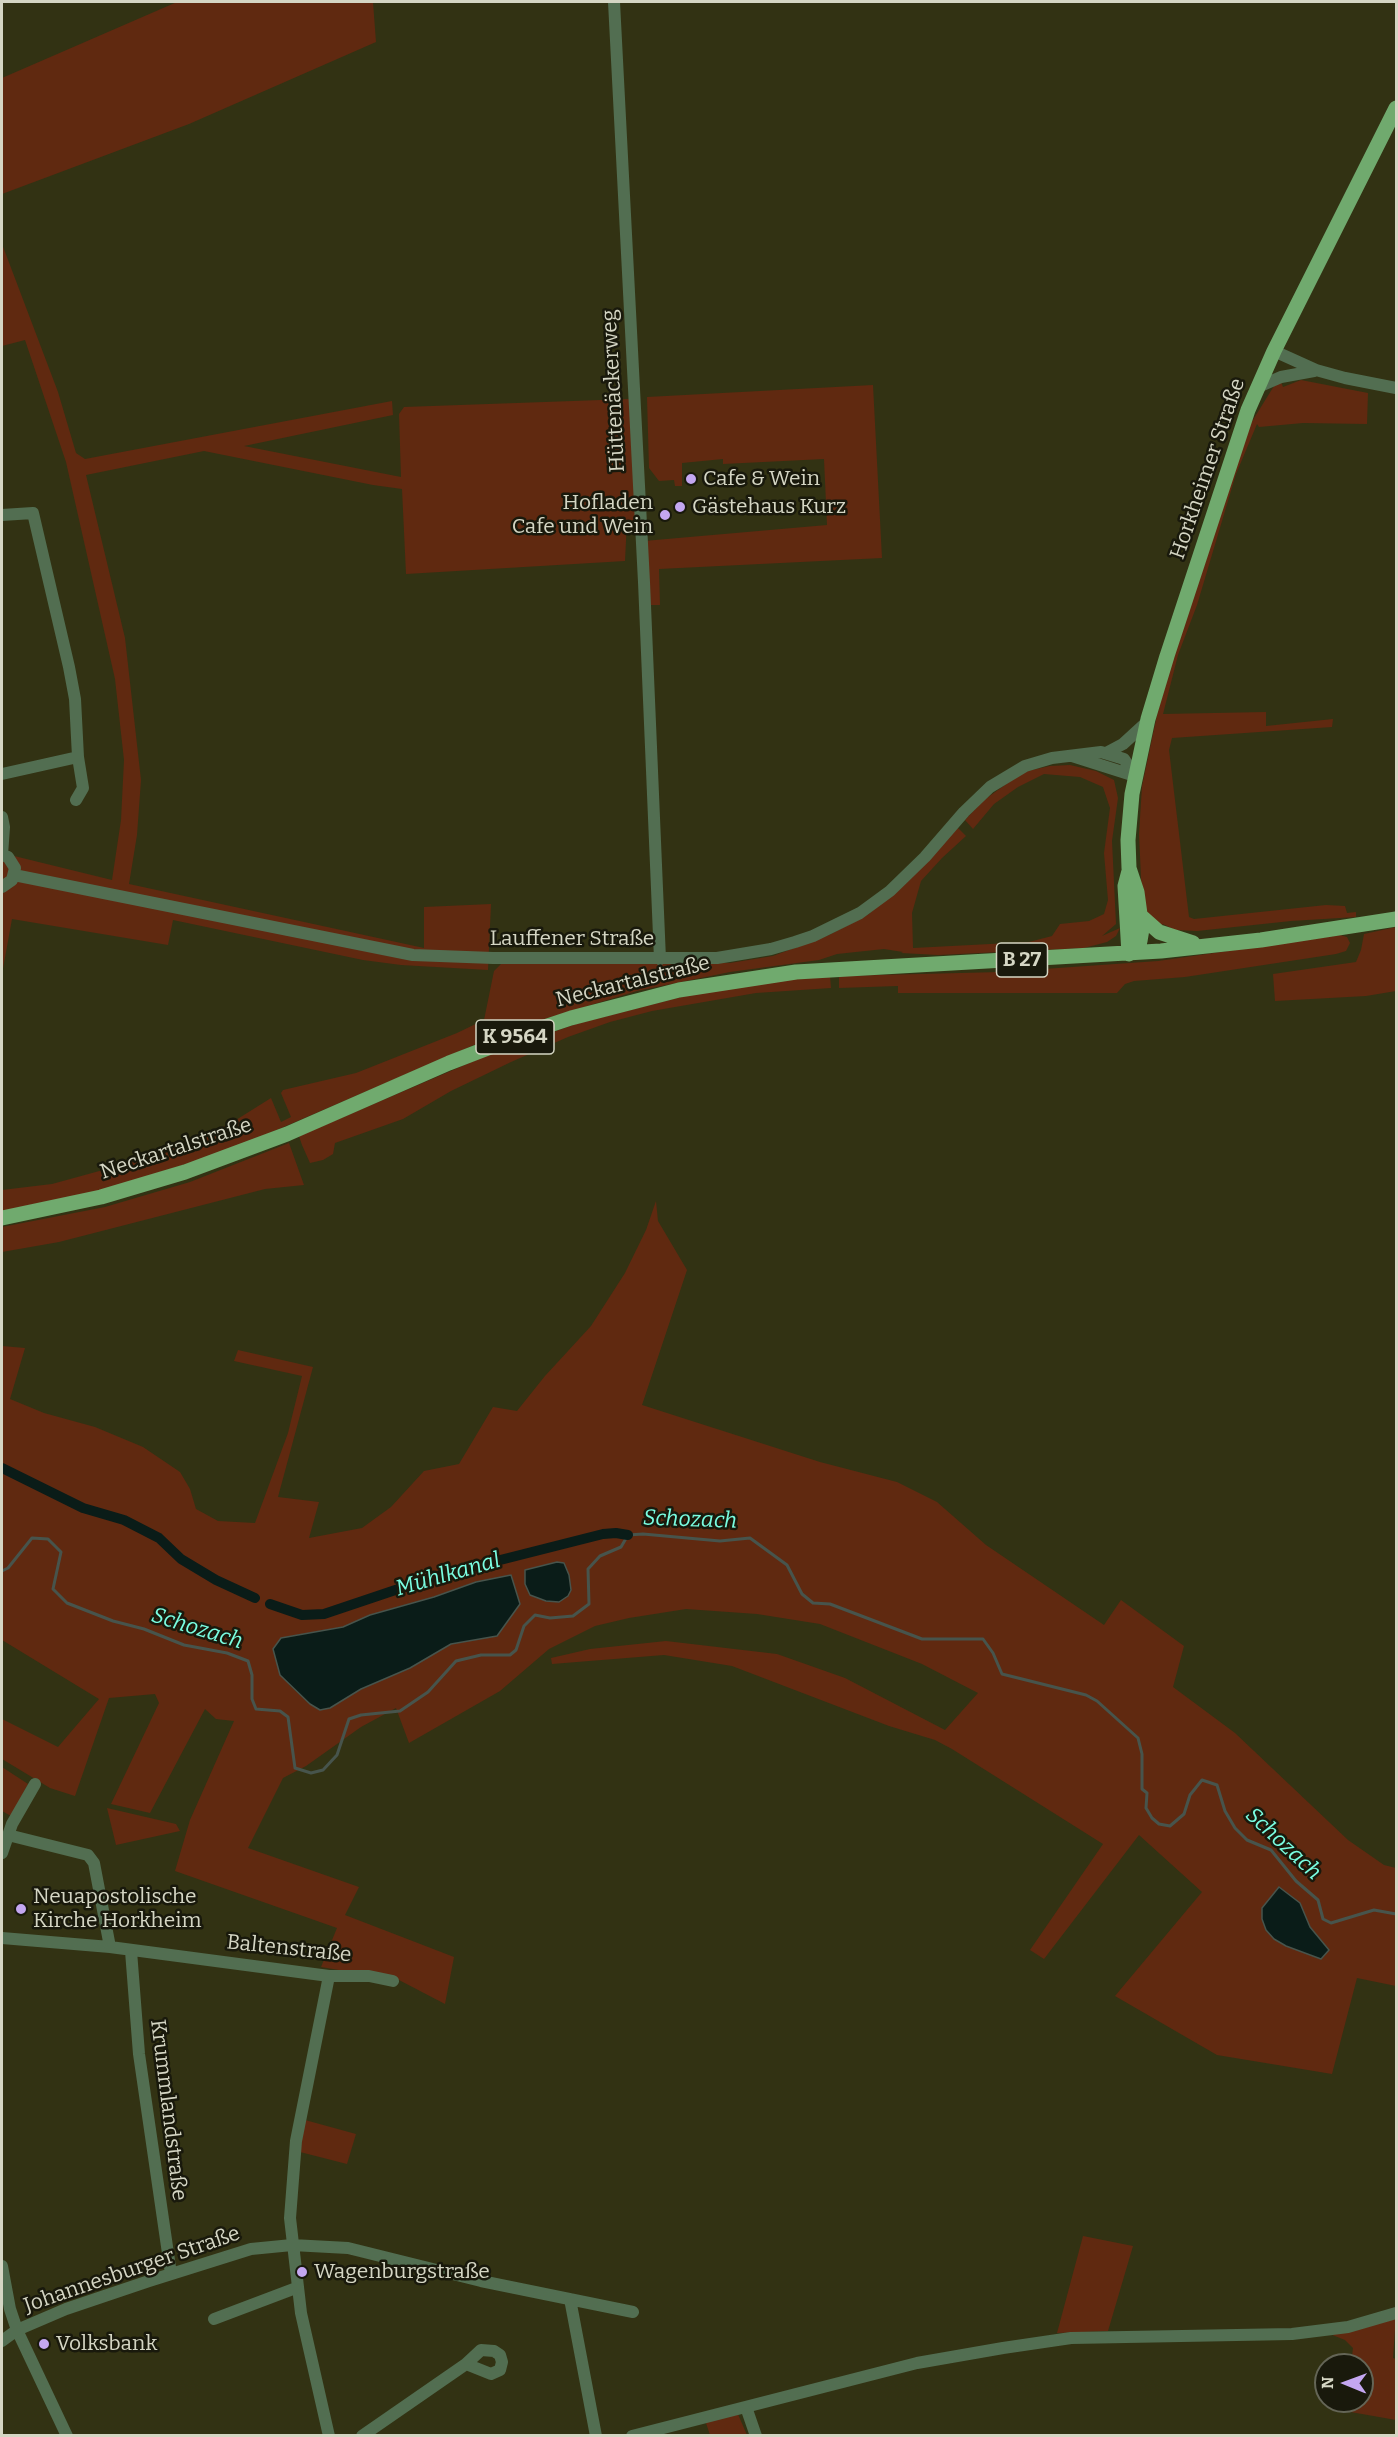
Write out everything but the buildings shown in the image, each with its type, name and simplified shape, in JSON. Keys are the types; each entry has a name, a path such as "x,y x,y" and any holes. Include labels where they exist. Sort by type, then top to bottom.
{"main road":[{"name":"Horkheimer Straße","path":"1129,954 1125,886 1129,868 1130,812 1147,722 1238,436 1274,351 1396,108"},
{"name":"Horkheimer Straße","path":"1129,868 1142,916 1141,939 1129,954"},
{"path":"1142,916 1159,932 1203,946"},
{"name":"B 27","path":"1129,954 1261,940 1396,919"},
{"name":"Neckartalstraße","path":"2,1218 141,1187 217,1161 492,1046 571,1018 679,990 744,978 849,968 1129,954"}],"street":[{"name":"Hüttenäckerweg","path":"614,2 645,604 660,958"},
{"path":"1274,351 1316,370 1396,388"},
{"path":"1258,387 1281,377 1316,370"},
{"path":"2,514 33,513 75,699 82,788 76,800"},
{"path":"1107,753 1123,744 1147,722"},
{"name":"Lauffener Straße","path":"14,875 412,955 493,958 717,958 771,949 813,936 860,913 890,891 990,787 1025,766 1071,755 1107,753"},
{"path":"1107,753 1124,759 1135,776"},
{"path":"1071,755 1092,764 1135,776"},
{"path":"2,774 78,757"},
{"path":"2,817 4,827 2,855 13,862 14,875 12,880 2,887"},
{"path":"2,1854 8,1835 35,1784"},
{"path":"8,1835 88,1855 94,1863 110,1947"},
{"name":"Baltenstraße","path":"2,1938 110,1947 329,1976 369,1976 393,1981"},
{"name":"Krummlandstraße","path":"131,1951 139,2054 171,2274"},
{"path":"329,1976 296,2141 290,2218 297,2288 329,2436"},
{"name":"Johannesburger Straße","path":"2,2341 17,2330 66,2309 171,2274 251,2249 292,2245 348,2248 481,2281 633,2312"},
{"path":"2,2266 10,2309 17,2330 67,2436"},
{"path":"214,2319 297,2288"},
{"path":"570,2300 596,2436"},
{"path":"632,2436 917,2363 1071,2338 1292,2334 1348,2327 1396,2313"},
{"path":"362,2436 466,2364"},
{"path":"746,2407 756,2436"}],"shaded area":[{"path":"177,2 373,2 376,42 189,124 2,194 2,78"},
{"path":"2,244 58,392 76,453 85,459 392,401 393,415 244,446 401,477 399,414 404,407 629,399 638,521 627,521 625,561 406,574 402,489 204,451 86,475 125,638 141,780 137,835 129,884 424,948 424,907 491,904 488,970 401,965 363,960 173,920 168,945 12,919 2,974 2,853 112,880 121,820 124,760 115,679 66,462 25,340 2,346"},
{"path":"1301,380 1368,393 1367,424 1303,423 1259,427 1257,424 1236,474 1197,605 1178,655 1163,714 1266,712 1266,726 1333,719 1332,727 1172,738 1169,750 1189,917 1194,919 1326,905 1345,906 1347,913 1356,912 1356,917 1197,931 1175,930 1163,924 1161,927 1148,915 1142,899 1139,834 1142,786 1157,715 1173,658 1251,423 1274,386 1281,382 1283,387"},
{"path":"873,385 882,558 659,569 660,605 647,605 644,541 827,525 824,459 723,464 723,459 682,463 682,486 675,486 674,480 659,481 649,468 647,397"},
{"path":"1070,765 1096,771 1114,780 1118,798 1112,841 1116,924 1102,936 1120,928 1116,936 1107,942 1084,948 938,955 901,953 903,952 884,949 837,954 819,960 730,972 637,991 535,1022 481,1042 265,1135 208,1157 107,1189 2,1211 2,1190 52,1184 103,1170 228,1125 271,1098 281,1122 291,1117 281,1093 283,1090 356,1073 484,1020 494,971 501,964 730,963 773,956 829,935 869,914 958,828 966,836 921,881 912,913 913,948 1029,942 1052,936 1060,924 1089,921 1104,914 1108,900 1104,853 1110,808 1103,787 1080,777 1044,774 1018,787 994,804 973,829 965,820 984,800 1023,772 1050,766"},
{"path":"1396,927 1396,991 1366,996 1275,1001 1273,974 1356,962 1364,934"},
{"path":"1340,935 1347,937 1350,943 1346,951 1336,954 1185,977 1134,981 1125,984 1117,993 898,993 898,986 839,988 839,976 1001,972 1158,961"},
{"path":"830,976 831,988 756,993 652,1011 610,1022 568,1037 451,1091 403,1119 335,1143 333,1154 323,1160 310,1163 299,1136 488,1055 576,1024 697,993 784,979"},
{"path":"289,1143 304,1185 265,1189 59,1242 2,1252 2,1227 105,1207 190,1182"},
{"path":"656,1201 658,1221 687,1270 642,1405 820,1462 897,1482 937,1502 986,1545 1104,1625 1121,1600 1184,1646 1173,1687 1235,1733 1348,1840 1384,1865 1396,1868 1396,1986 1357,1978 1332,2074 1217,2055 1115,1996 1202,1892 1139,1835 1044,1959 1030,1950 1103,1844 952,1749 935,1740 889,1726 732,1666 664,1655 552,1664 551,1658 590,1649 666,1641 777,1654 845,1678 945,1730 978,1693 922,1664 820,1624 757,1614 686,1609 595,1626 549,1649 500,1691 409,1743 396,1708 361,1727 306,1766 283,1778 248,1848 359,1887 345,1915 454,1957 445,2004 399,1980 321,1967 337,1928 175,1871 190,1820 234,1721 216,1719 205,1709 150,1813 111,1804 159,1703 155,1694 109,1698 75,1796 50,1788 2,1759 2,1719 58,1747 99,1699 2,1640 2,1346 25,1348 10,1399 44,1413 95,1427 143,1447 180,1472 190,1489 196,1509 218,1521 255,1523 288,1433 302,1376 234,1361 238,1350 313,1367 278,1497 319,1502 309,1538 362,1528 391,1507 424,1471 459,1464 493,1407 517,1411 545,1376 591,1326 625,1273 646,1230","holes":["511,1575 497,1636 451,1644 410,1668 361,1689 330,1708 310,1704 289,1685 281,1638 343,1627 370,1615 434,1597 476,1582","1279,1888 1300,1904 1310,1927 1328,1950 1321,1959 1274,1939 1262,1908"]},
{"path":"2,1767 28,1784 11,1816 2,1811"},
{"path":"107,1808 176,1824 180,1831 116,1845"},
{"path":"305,2120 356,2134 347,2164 300,2152"},
{"path":"1083,2236 1133,2246 1108,2331 1057,2333"},
{"path":"1396,2316 1393,2358 1396,2359 1396,2420 1356,2413 1374,2413 1374,2353 1352,2353 1353,2348 1345,2340 1330,2334"},
{"path":"737,2412 747,2435 710,2435 705,2420"}],"water":[{"path":"557,1562 564,1563 569,1575 571,1590 568,1596 559,1602 546,1601 530,1595 525,1584 525,1570"},
{"path":"511,1575 520,1604 497,1636 451,1644 410,1668 361,1689 330,1708 320,1710 310,1704 280,1675 273,1649 281,1638 343,1627 370,1615 434,1597 476,1582"},
{"path":"1279,1887 1300,1903 1310,1927 1329,1950 1321,1959 1286,1946 1274,1939 1266,1930 1262,1919 1262,1908"}],"waterway":[{"name":"Mühlkanal","path":"2,1468 83,1508 124,1520 159,1538 181,1559 216,1580 255,1598"},
{"name":"Mühlkanal","path":"270,1604 302,1615 324,1614 437,1576 603,1534 628,1535"},
{"name":"Schozach","path":"2,1571 8,1568 32,1538 48,1539 61,1552 53,1589 67,1603 184,1645 227,1653 248,1661 252,1675 252,1699 256,1709 280,1711 288,1717 295,1768 311,1773 323,1770 337,1755 349,1719 361,1715 400,1711 428,1692 456,1661 481,1655 510,1655 516,1650 524,1626 535,1615 550,1618 573,1616 589,1604 588,1569 600,1556 621,1547 628,1535 643,1534 720,1541 750,1538 787,1565 802,1594 813,1603 830,1604 922,1639 983,1639 993,1653 1002,1674 1086,1695 1097,1701 1138,1738 1142,1754 1142,1789 1147,1793 1146,1808 1159,1824 1170,1826 1184,1814 1190,1795 1202,1780 1217,1785 1225,1811 1235,1828 1247,1840 1271,1850 1296,1881 1318,1900 1323,1919 1331,1923 1374,1910 1396,1914"}],"place":[{"name":"Cafe & Wein","path":"691,479"},
{"name":"Gästehaus Kurz","path":"680,507"},
{"name":"Hofladen Cafe und Wein","path":"665,515"},
{"name":"Neuapostolische Kirche Horkheim","path":"21,1909"},
{"name":"Wagenburgstraße","path":"302,2272"},
{"name":"Volksbank","path":"44,2344"}]}
